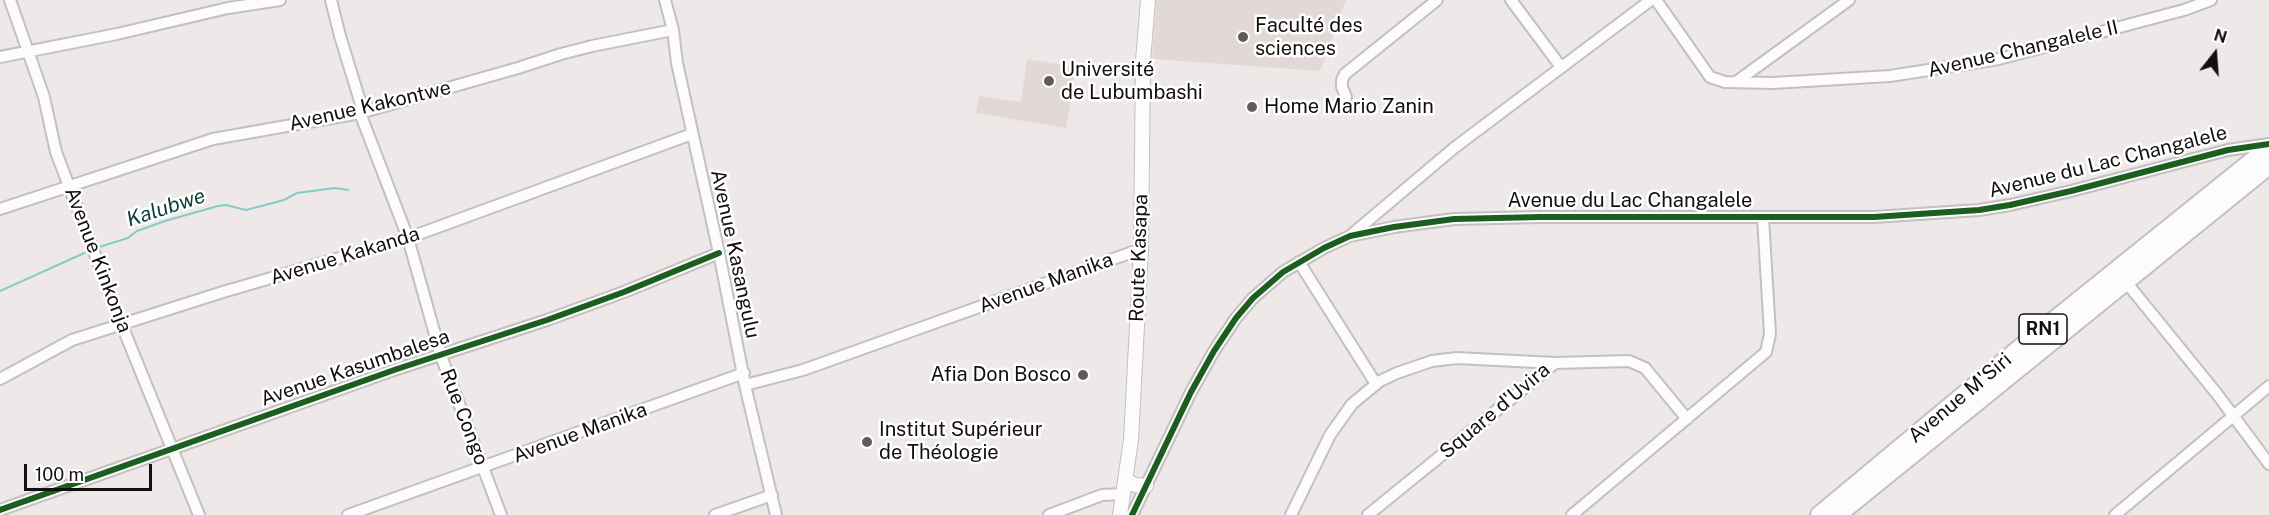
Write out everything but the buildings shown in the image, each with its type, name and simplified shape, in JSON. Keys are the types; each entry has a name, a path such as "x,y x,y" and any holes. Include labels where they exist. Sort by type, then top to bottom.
{"highway":[{"name":"Avenue M'Siri","path":"1819,515 2269,146"},
{"name":"Avenue M'Siri","path":"1838,515 2269,166"}],"main road":[{"name":"Route Kasapa","path":"1120,515 1131,440 1141,249 1143,61 1148,0"},
{"path":"1125,487 1146,486"}],"street":[{"name":"Avenue Kinkonja","path":"10,0 44,97 56,152 121,323 199,515"},
{"path":"0,57 209,12 280,0"},
{"name":"Rue Congo","path":"331,0 361,112 408,238 441,356 501,515"},
{"name":"Avenue Kasangulu","path":"665,0 744,379 776,515"},
{"path":"1346,97 1342,87 1345,74 1437,0"},
{"path":"1511,0 1561,67"},
{"path":"1350,236 1454,148 1651,0"},
{"name":"Avenue Changalele II","path":"1656,0 1710,77 1716,81 1736,82 1823,81 1934,71 1999,58 2206,1"},
{"path":"1736,82 1849,0"},
{"name":"Avenue Kakontwe","path":"0,209 213,139 361,112 592,46 673,30"},
{"name":"Avenue Kakanda","path":"0,380 72,340 121,323 408,238 692,134"},
{"name":"Avenue du Lac Changalele","path":"1132,515 1191,392 1223,336 1253,298 1273,279 1299,262 1350,236 1454,219 1874,217 1989,208 2071,191 2228,150 2269,146"},
{"path":"1572,515 1766,352 1770,334 1763,217"},
{"name":"Avenue Manika","path":"348,515 744,379 803,370 1141,249"},
{"name":"Avenue Kasumbalesa","path":"0,510 624,292 719,253"},
{"path":"1299,262 1376,384"},
{"path":"2126,282 2233,415 2269,464"},
{"name":"Square d'Uvira","path":"1292,515 1330,435 1352,404 1376,384 1414,367 1457,358 1556,363"},
{"path":"1556,363 1629,361 1636,363 1645,368 1687,419"},
{"name":"Square d'Uvira","path":"1368,515 1556,363"},
{"path":"2115,515 2269,386"},
{"path":"1049,515 1125,487"},
{"path":"715,515 772,495"}],"shaded area":[{"name":"Faculté des sciences","path":"1156,0 1346,0 1320,71 1152,59"},
{"name":"Université de Lubumbashi","path":"1027,59 1076,67 1066,128 976,113 979,96 1021,102"}],"waterway":[{"name":"Kalubwe","path":"96,248 128,238 137,231 165,221 218,206 226,205 246,210 284,200 297,193 335,188 348,190"},
{"name":"Kalubwe","path":"0,291 91,250"}],"cycle path":[{"path":"1132,515 1191,392 1236,318 1253,298 1283,272 1350,236 1454,219 1874,217 1979,210 2071,191 2228,150 2269,144"},
{"path":"0,510 397,369 547,320 624,292 719,253"}],"place":[{"name":"Faculté des sciences","path":"1243,37"},
{"name":"Université de Lubumbashi","path":"1049,81"},
{"name":"Home Mario Zanin","path":"1252,107"},
{"name":"Afia Don Bosco","path":"1083,375"},
{"name":"Institut Supérieur de Théologie","path":"867,442"}]}
